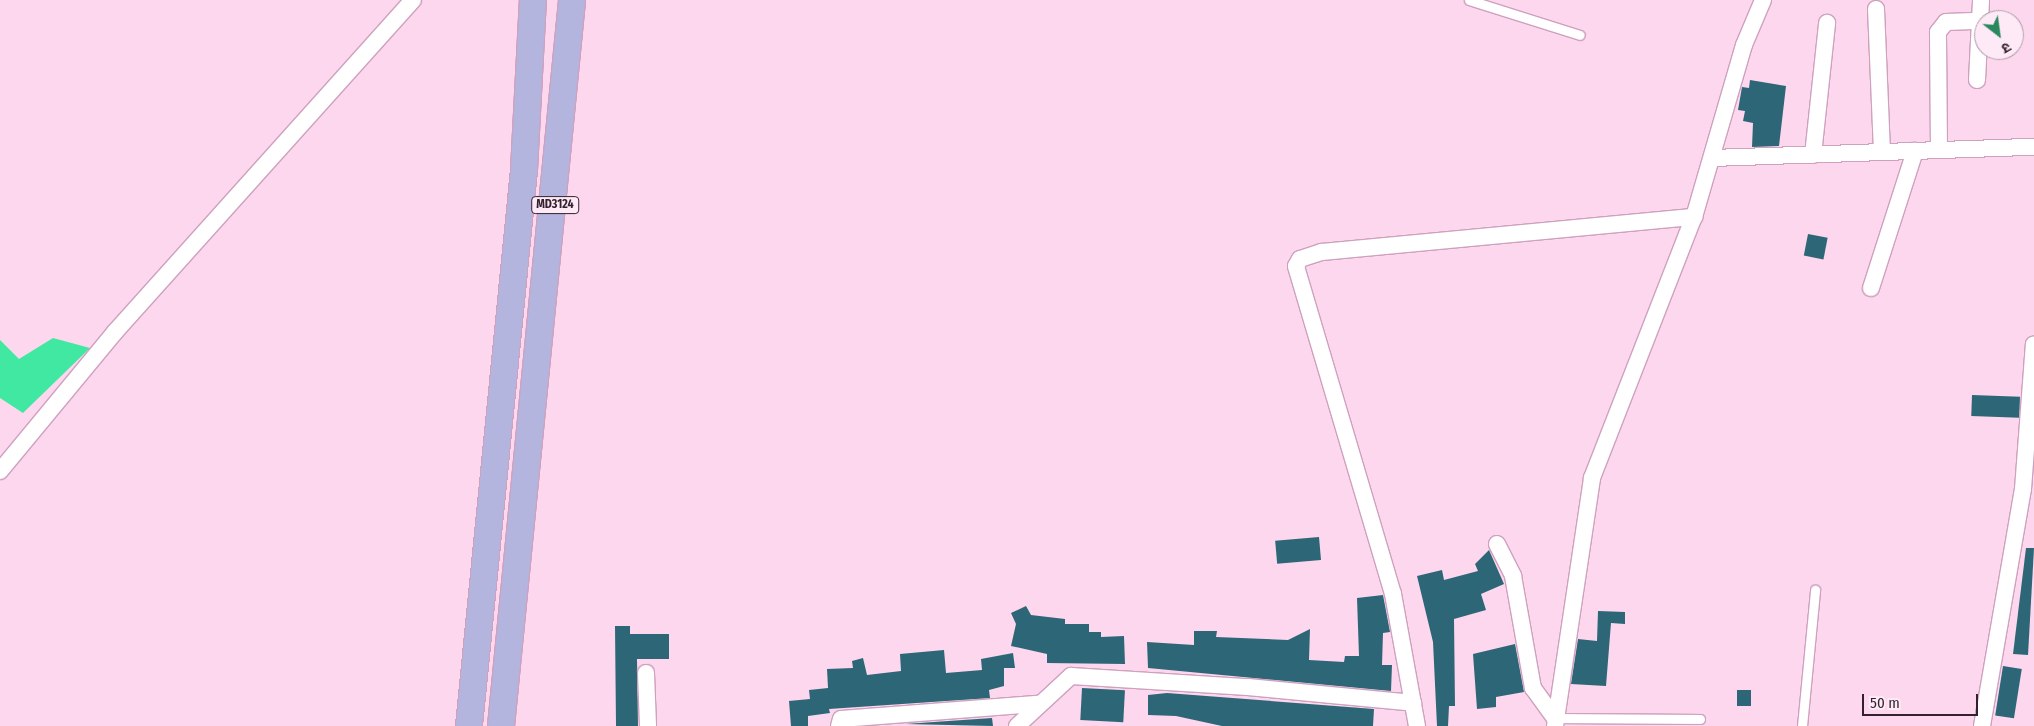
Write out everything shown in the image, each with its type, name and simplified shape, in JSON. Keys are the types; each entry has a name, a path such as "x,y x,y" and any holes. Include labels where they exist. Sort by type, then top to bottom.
{"main road":[{"name":"MD3124","path":"469,726 524,170 533,0"},
{"name":"MD3124","path":"501,726 531,450 533,410 572,0"}],"street":[{"path":"0,471 115,332 413,0"},
{"path":"1555,722 1592,478 1694,217 1744,45 1763,0"},
{"path":"1876,8 1882,152"},
{"path":"1939,150 1938,32 1946,22 1974,21"},
{"path":"1813,155 1827,23"},
{"path":"1977,80 1978,60"},
{"path":"1712,158 2034,146"},
{"path":"1870,288 1915,151"},
{"path":"1417,726 1393,594 1296,266 1300,259 1322,252 1694,217"},
{"path":"1982,726 2023,489 2034,344"},
{"path":"1497,544 1513,576 1533,688 1555,722"},
{"path":"646,673 648,726"},
{"path":"1017,726 1038,704 1071,676 1248,687 1413,703"},
{"path":"839,726 841,719 1038,704"}],"lane":[{"path":"1469,0 1580,35"},
{"path":"1802,726 1815,590"},
{"path":"1555,722 1700,719"}],"shaded area":[{"path":"53,338 90,348 23,413 0,398 0,340 19,359"}],"building":[{"path":"1750,80 1786,86 1779,146 1752,147 1753,123 1743,121 1745,111 1738,110 1742,87 1749,88"},
{"path":"1808,234 1828,238 1823,259 1804,256"},
{"path":"1972,395 2020,397 2019,418 1971,416"},
{"path":"1319,537 1321,560 1277,564 1275,541"},
{"path":"2026,548 2034,548 2028,655 2013,654"},
{"path":"1489,550 1504,584 1481,594 1486,610 1454,619 1455,706 1449,706 1448,726 1437,726 1433,642 1417,576 1442,570 1444,580 1478,571 1475,564"},
{"path":"1383,595 1390,632 1383,633 1382,665 1392,665 1391,691 1148,668 1147,642 1194,645 1194,631 1217,631 1216,637 1288,640 1310,629 1309,660 1344,662 1345,656 1359,656 1357,598"},
{"path":"1026,606 1031,615 1065,619 1065,624 1089,624 1089,632 1101,632 1101,637 1124,636 1125,664 1047,663 1047,654 1011,646 1016,624 1011,613"},
{"path":"1598,611 1625,612 1625,624 1611,623 1606,686 1571,684 1578,639 1597,641"},
{"path":"615,626 630,626 630,634 669,634 669,659 637,659 638,726 616,726"},
{"path":"1515,644 1524,692 1496,697 1496,707 1477,709 1473,654"},
{"path":"944,650 946,673 982,670 981,659 1013,653 1015,668 1004,668 1004,686 989,690 990,698 829,709 830,713 808,716 808,726 791,726 789,701 810,699 809,690 828,688 827,669 853,668 852,661 863,658 867,675 901,671 900,654"},
{"path":"2003,666 2022,669 2014,718 1995,715"},
{"path":"1082,688 1125,690 1123,722 1080,720"},
{"path":"1737,690 1751,690 1751,706 1737,706"},
{"path":"1167,693 1374,709 1373,726 1222,726 1176,716 1148,715 1148,695"},
{"path":"992,718 993,726 905,724"}]}
